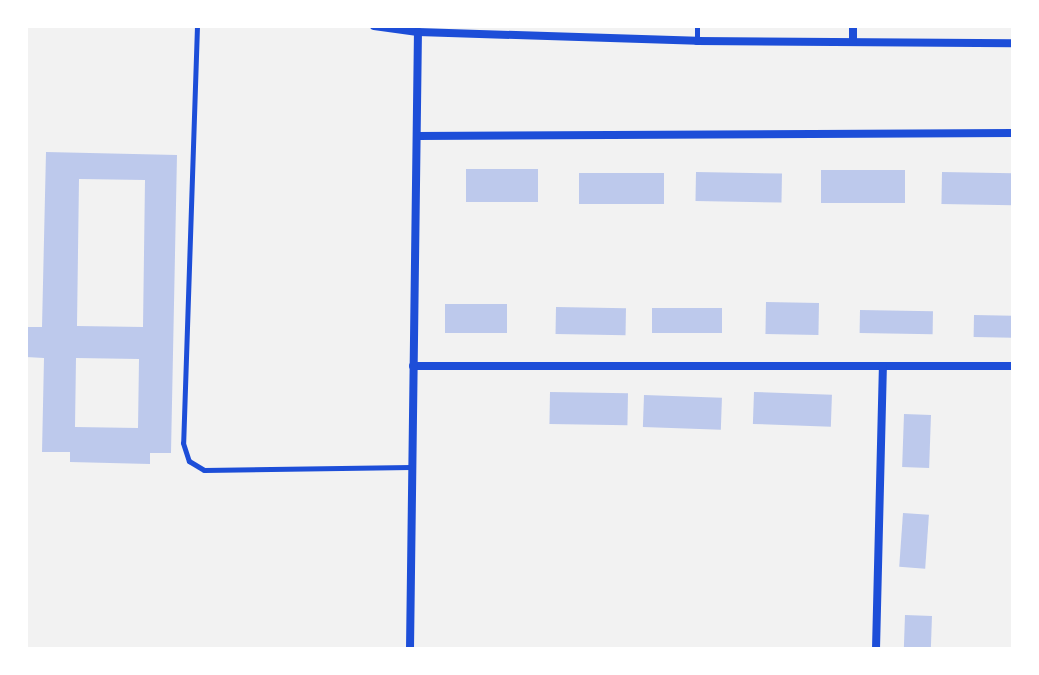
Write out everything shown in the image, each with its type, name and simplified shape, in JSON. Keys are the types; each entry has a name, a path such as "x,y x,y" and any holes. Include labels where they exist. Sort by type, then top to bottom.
{"street":[{"path":"374,26 418,32 697,41 1013,43"},
{"path":"853,26 853,42"},
{"path":"410,649 418,32"},
{"path":"417,136 1013,133"},
{"path":"413,366 1013,366"},
{"path":"876,649 883,366"}],"lane":[{"path":"197,26 183,443 189,461 204,470 411,467"},
{"path":"697,26 697,41"}],"building":[{"path":"46,152 177,155 171,453 150,453 150,464 70,462 70,452 42,452 44,358 26,357 26,327 42,327","holes":["79,179 145,180 143,327 77,326","76,358 139,359 138,428 75,427"]},
{"path":"466,169 538,169 538,202 466,202"},
{"path":"821,170 905,170 905,203 821,203"},
{"path":"696,172 782,174 781,202 695,201"},
{"path":"942,172 1013,173 1012,205 941,204"},
{"path":"579,173 664,173 664,204 579,204"},
{"path":"766,302 819,303 818,335 765,334"},
{"path":"445,304 507,304 507,333 445,333"},
{"path":"556,307 626,308 626,335 556,334"},
{"path":"652,308 722,308 722,333 652,333"},
{"path":"860,310 933,311 933,334 860,333"},
{"path":"974,315 1013,316 1013,338 974,337"},
{"path":"550,392 628,393 627,425 549,424"},
{"path":"754,392 832,395 831,427 753,424"},
{"path":"644,395 722,398 721,430 643,427"},
{"path":"904,414 931,415 929,468 902,467"},
{"path":"903,513 929,515 925,569 899,567"},
{"path":"905,615 932,616 931,649 904,649"}]}
